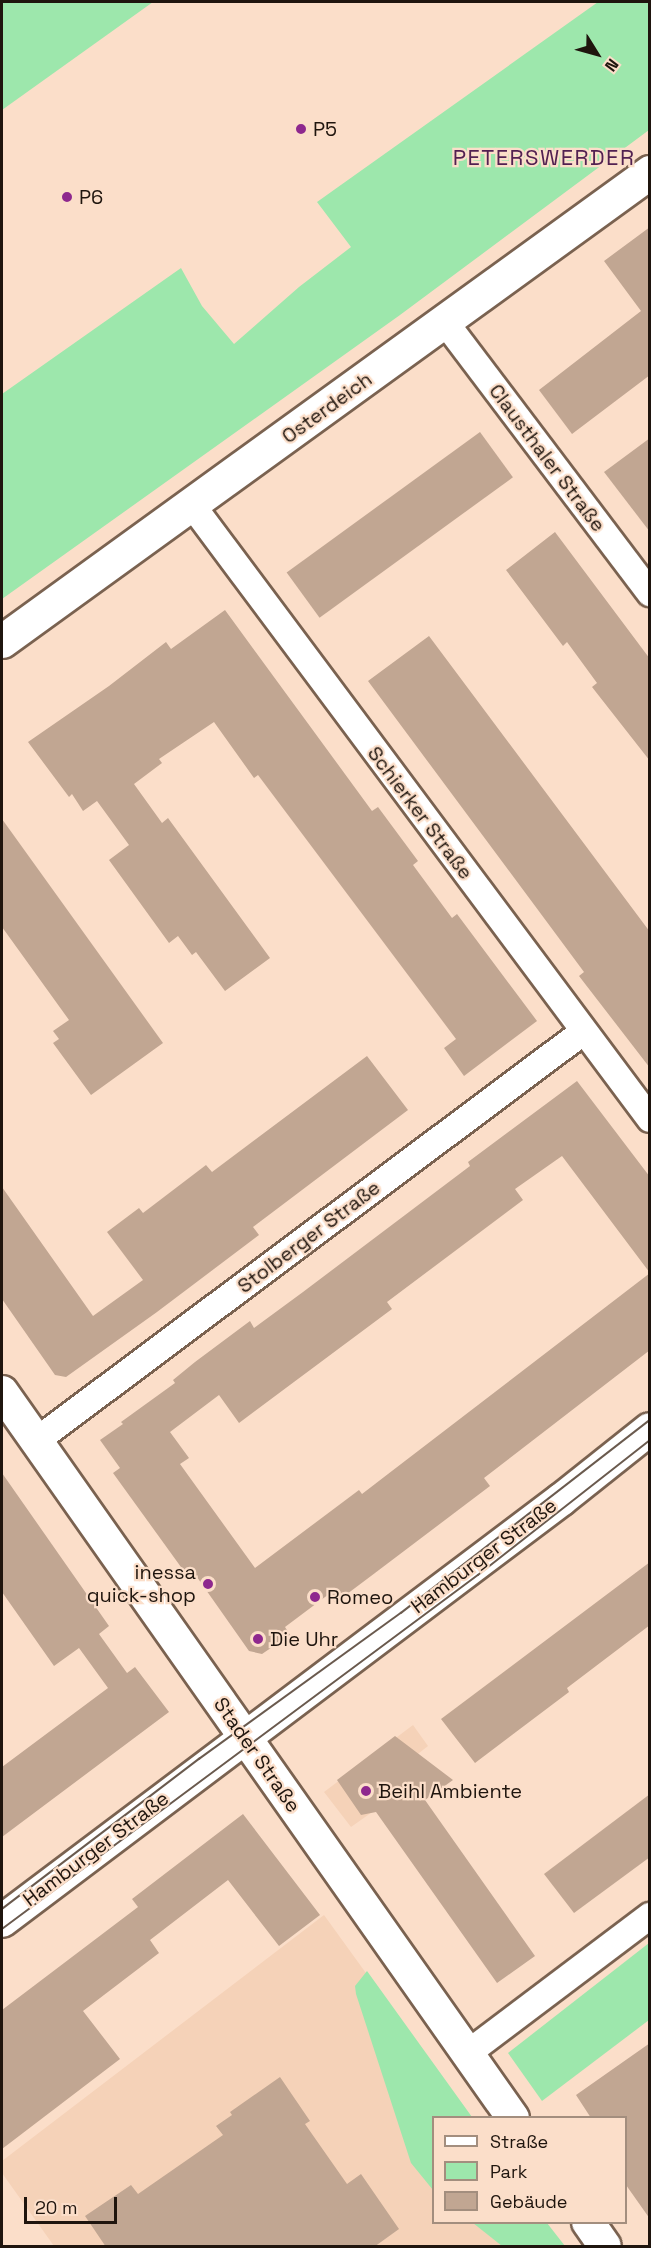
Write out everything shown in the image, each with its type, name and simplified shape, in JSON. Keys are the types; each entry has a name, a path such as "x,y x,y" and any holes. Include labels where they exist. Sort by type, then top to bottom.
{"main road":[{"name":"Osterdeich","path":"2,641 650,172"}],"street":[{"name":"Clausthaler Straße","path":"445,322 650,593"},
{"name":"Schierker Straße","path":"192,505 650,1119"},
{"name":"Stolberger Straße","path":"36,1441 583,1032"},
{"name":"Stader Straße","path":"2,1392 512,2116"},
{"name":"Hamburger Straße","path":"2,1921 650,1429"},
{"path":"468,2053 650,1916"},
{"path":"589,2224 604,2247"}],"shaded area":[{"path":"413,1725 428,1746 414,1757 426,1774 351,1827 324,1792"},
{"path":"324,1915 469,2116 432,2116 432,2224 547,2224 563,2246 54,2246 2,2173 2,2161"}],"green space":[{"path":"2,2 153,2 2,110"},
{"path":"598,2 649,2 649,130 400,315 2,599 2,394 181,268 202,306 234,344 299,287 351,247 317,202"},
{"path":"649,1943 649,2020 542,2101 508,2053"},
{"path":"367,1971 471,2116 432,2116 432,2189 411,2163 355,1986"},
{"path":"474,2224 548,2224 565,2246 502,2246"}],"building":[{"path":"650,227 650,375 572,434 539,390 641,311 604,261"},
{"path":"480,432 513,477 320,618 287,572"},
{"path":"650,438 650,532 604,472"},
{"path":"555,532 650,659 650,761 592,687 597,683 567,642 563,646 506,570"},
{"path":"225,610 372,811 378,807 418,861 413,865 452,918 457,914 537,1021 464,1076 444,1048 456,1039 258,775 254,778 214,722 159,759 162,763 134,784 162,823 168,818 270,958 225,991 196,952 192,955 178,936 169,943 109,860 129,845 97,801 83,811 72,794 69,797 28,742 109,686 166,642 171,649"},
{"path":"429,636 650,932 650,1068 579,976 584,972 368,681"},
{"path":"2,819 163,1043 91,1095 53,1043 59,1039 53,1031 69,1020 2,927"},
{"path":"367,1056 408,1110 253,1227 259,1235 157,1312 66,1377 55,1375 2,1299 2,1187 93,1316 143,1280 107,1232 139,1208 143,1213 206,1165 212,1172"},
{"path":"577,1081 650,1177 650,1273 650,1350 484,1478 490,1486 375,1573 335,1603 329,1594 285,1627 290,1635 262,1654 249,1651 192,1570 186,1574 113,1473 120,1468 100,1440 175,1383 173,1380 195,1362 250,1321 254,1328 303,1292 470,1166 468,1162","holes":["562,1156 650,1273 362,1494 359,1490 255,1568 180,1464 189,1458 170,1432 219,1395 239,1423 392,1309 387,1302 523,1200 515,1189"]},
{"path":"2,1473 109,1626 99,1634 127,1673 135,1667 169,1712 2,1837 2,1767 108,1688 79,1648 54,1666 2,1592"},
{"path":"650,1562 650,1625 567,1688 569,1692 475,1763 441,1719"},
{"path":"395,1736 453,1780 425,1800 535,1956 497,1983 376,1812 361,1815 337,1780"},
{"path":"650,1794 650,1857 574,1913 544,1874"},
{"path":"243,1814 320,1915 279,1946 228,1880 150,1940 159,1953 83,2011 120,2059 2,2149 2,2010 138,1907 132,1899"},
{"path":"650,2043 650,2219 627,2186 627,2116 590,2116 576,2095"},
{"path":"280,2077 310,2121 305,2124 347,2184 361,2174 399,2229 374,2247 106,2247 85,2216 131,2185 138,2194 223,2135 216,2126 232,2115 230,2112"}],"tram line":[{"path":"2,1909 199,1759 401,1613 650,1420"},
{"path":"2,1929 478,1575 650,1440"}],"place":[{"name":"P5","path":"301,129"},
{"name":"P6","path":"67,197"},
{"name":"inessa quick-shop","path":"208,1584"},
{"name":"Romeo","path":"315,1597"},
{"name":"Die Uhr","path":"258,1639"},
{"name":"Beihl Ambiente","path":"366,1791"}],"district":[{"name":"PETERSWERDER","path":"544,158"}]}
